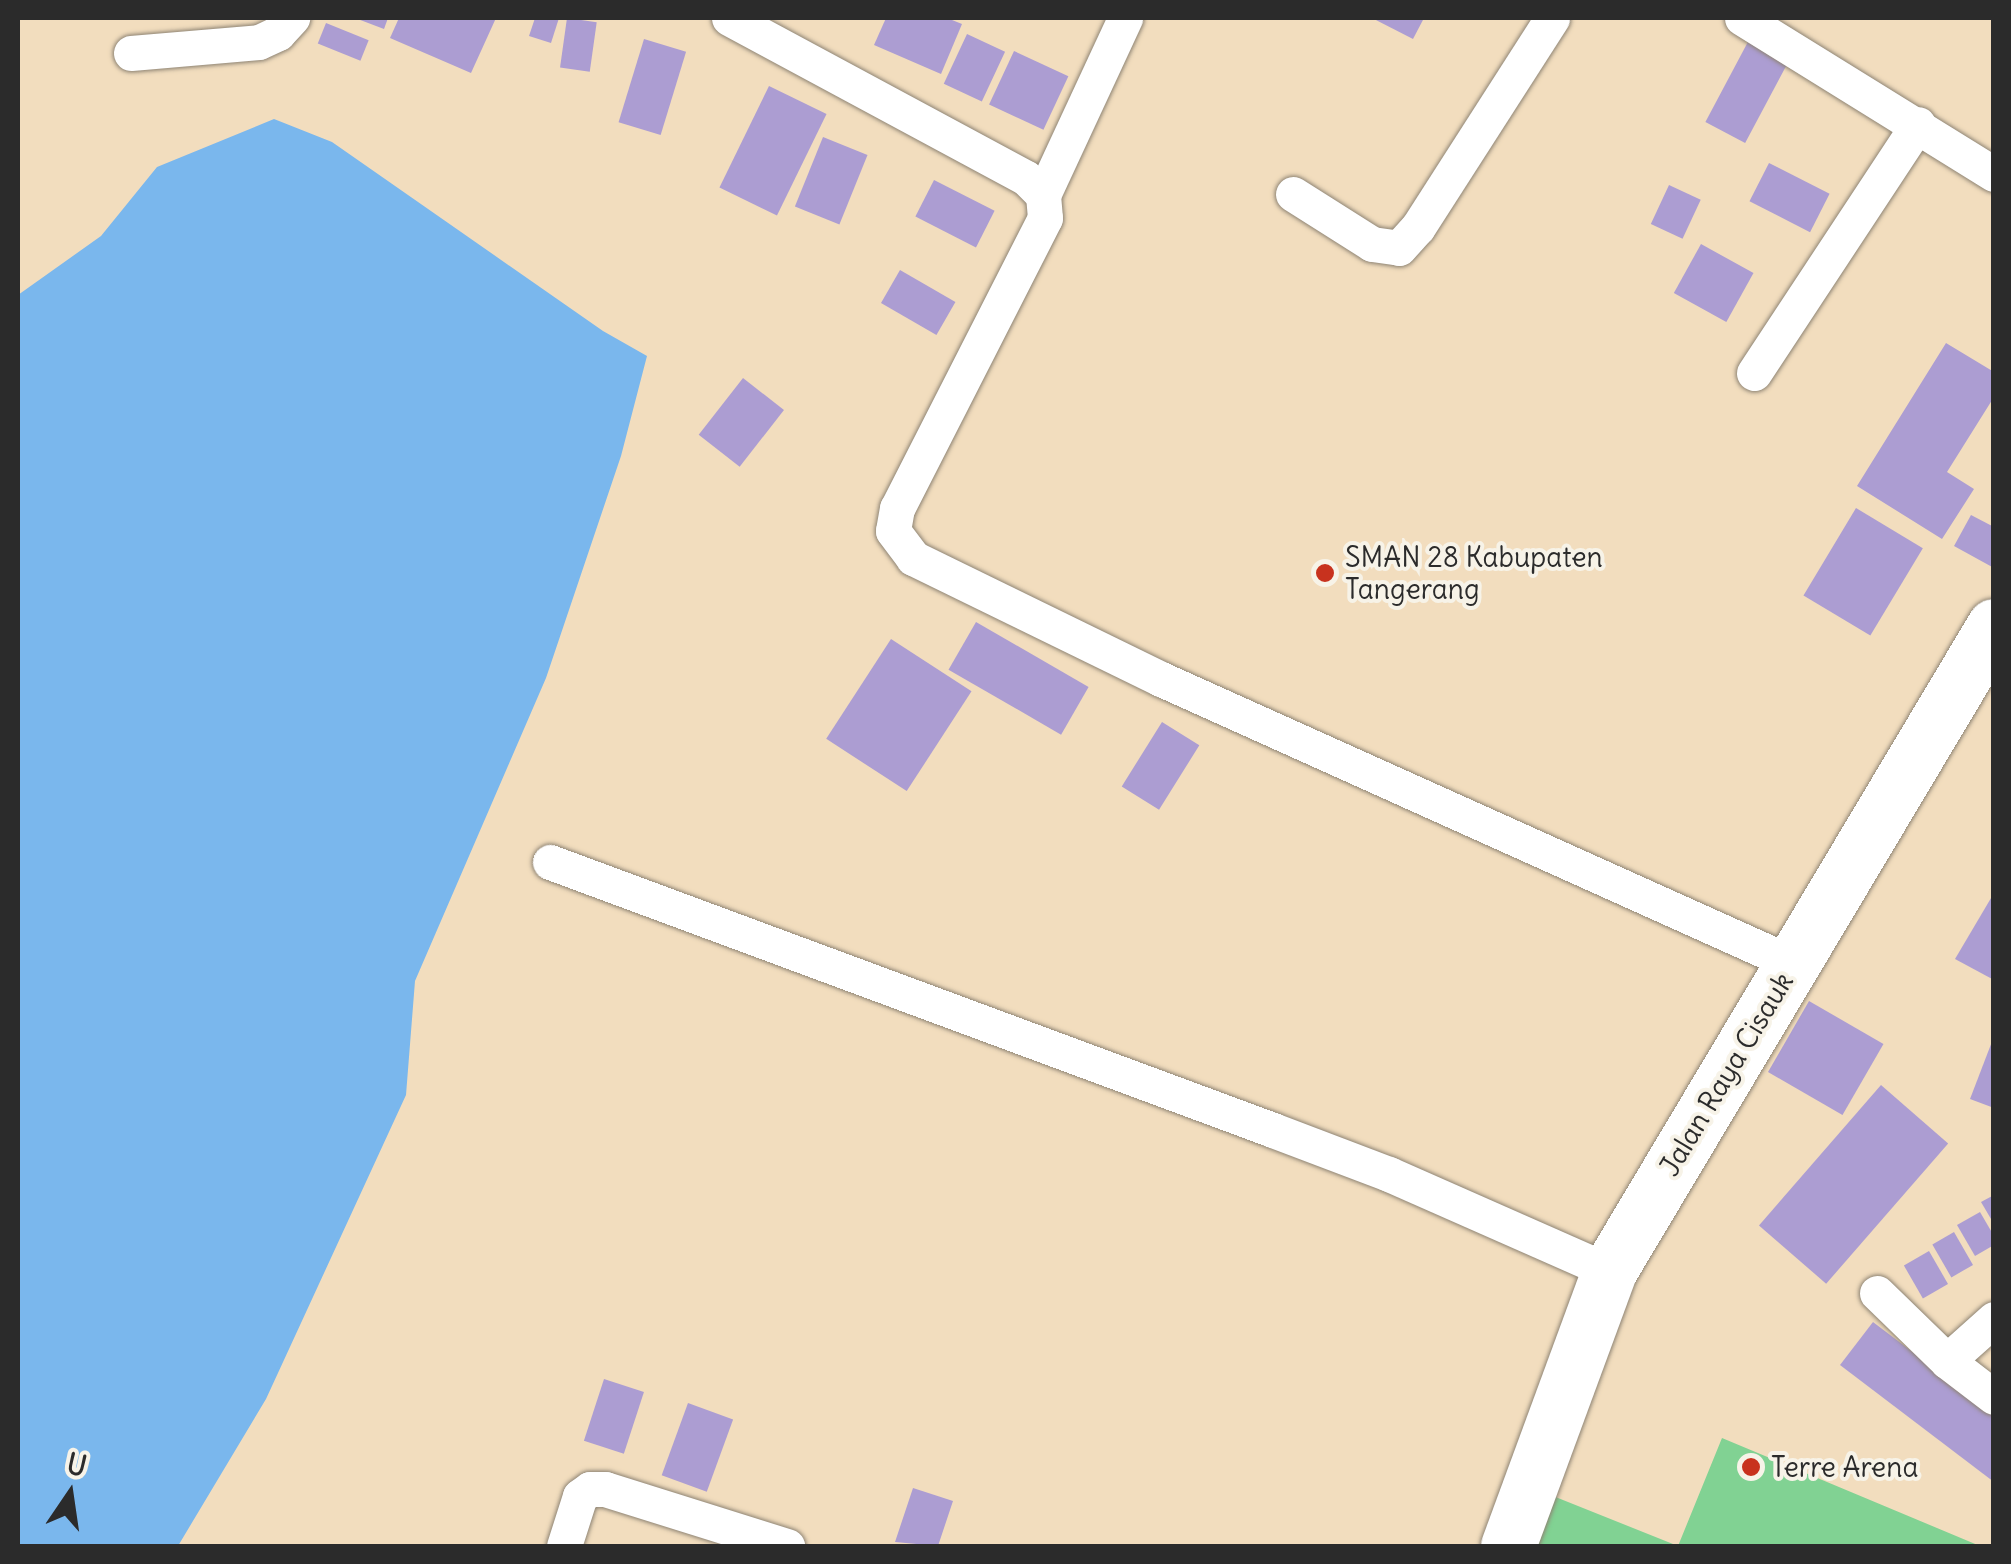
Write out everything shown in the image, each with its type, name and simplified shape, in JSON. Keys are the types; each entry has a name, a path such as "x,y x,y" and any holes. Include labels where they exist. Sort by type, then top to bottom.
{"main road":[{"name":"Jalan Raya Cisauk","path":"1508,1546 1609,1271 1994,626"}],"street":[{"path":"131,53 259,42 278,34 292,18"},
{"path":"729,18 1026,178 1043,194"},
{"path":"1125,18 1043,194 1045,218 897,508 893,531 912,558 1161,679 1792,963"},
{"path":"1293,194 1372,244 1400,248 1418,228 1552,18"},
{"path":"1742,18 1994,174"},
{"path":"1754,372 1918,124"},
{"path":"550,862 1273,1130 1609,1271"},
{"path":"1877,1293 1947,1361 1994,1397"},
{"path":"1947,1361 1994,1319"},
{"path":"564,1546 580,1496 590,1489 605,1489 787,1546"}],"green space":[{"name":"Terre Arena","path":"1722,1438 1980,1546 1678,1546"},
{"path":"1553,1496 1678,1546 1533,1546"}],"water":[{"path":"274,119 332,142 603,331 647,356 621,456 546,678 415,981 406,1095 266,1399 178,1546 18,1546 18,295 101,236 157,167"}],"building":[{"path":"355,18 388,18 384,29"},
{"path":"399,18 496,18 471,73 390,38"},
{"path":"535,18 559,18 551,43 529,36"},
{"path":"567,18 597,22 590,72 560,68"},
{"path":"886,18 947,18 962,24 941,74 874,45"},
{"path":"1372,18 1424,18 1413,39"},
{"path":"326,23 369,40 360,61 318,43"},
{"path":"967,34 1005,52 982,102 944,84"},
{"path":"1750,38 1790,59 1745,143 1705,122"},
{"path":"644,39 686,52 661,135 619,122"},
{"path":"1014,51 1068,76 1043,130 989,104"},
{"path":"769,86 827,114 777,216 719,188"},
{"path":"823,137 868,155 839,225 795,207"},
{"path":"1769,163 1830,194 1810,232 1749,201"},
{"path":"934,180 995,211 976,247 915,217"},
{"path":"1669,185 1701,200 1683,239 1651,224"},
{"path":"1701,244 1753,273 1726,322 1674,293"},
{"path":"900,270 955,302 936,335 881,303"},
{"path":"1946,343 1994,372 1994,397 1947,472 1974,489 1942,539 1857,486"},
{"path":"743,378 784,410 740,467 699,435"},
{"path":"1856,508 1923,548 1870,636 1803,595"},
{"path":"1971,515 1994,527 1994,568 1954,546"},
{"path":"976,622 1089,687 1061,735 948,670"},
{"path":"891,639 972,691 907,791 826,739"},
{"path":"1162,722 1199,745 1159,810 1122,786"},
{"path":"1994,893 1994,980 1955,959"},
{"path":"1809,1001 1883,1044 1842,1115 1768,1072"},
{"path":"1994,1039 1994,1108 1970,1099"},
{"path":"1881,1085 1948,1143 1826,1284 1759,1225"},
{"path":"1994,1195 1994,1224 1981,1202"},
{"path":"1980,1212 1994,1236 1994,1245 1975,1256 1957,1225"},
{"path":"1954,1232 1973,1265 1951,1277 1932,1244"},
{"path":"1929,1251 1948,1284 1923,1298 1904,1266"},
{"path":"1873,1322 1994,1414 1994,1482 1840,1365"},
{"path":"604,1379 644,1392 624,1454 584,1441"},
{"path":"688,1403 733,1419 707,1492 662,1475"},
{"path":"913,1488 953,1501 938,1546 895,1542"}],"place":[{"name":"SMAN 28 Kabupaten Tangerang","path":"1325,573"},
{"name":"Terre Arena","path":"1751,1467"}]}
